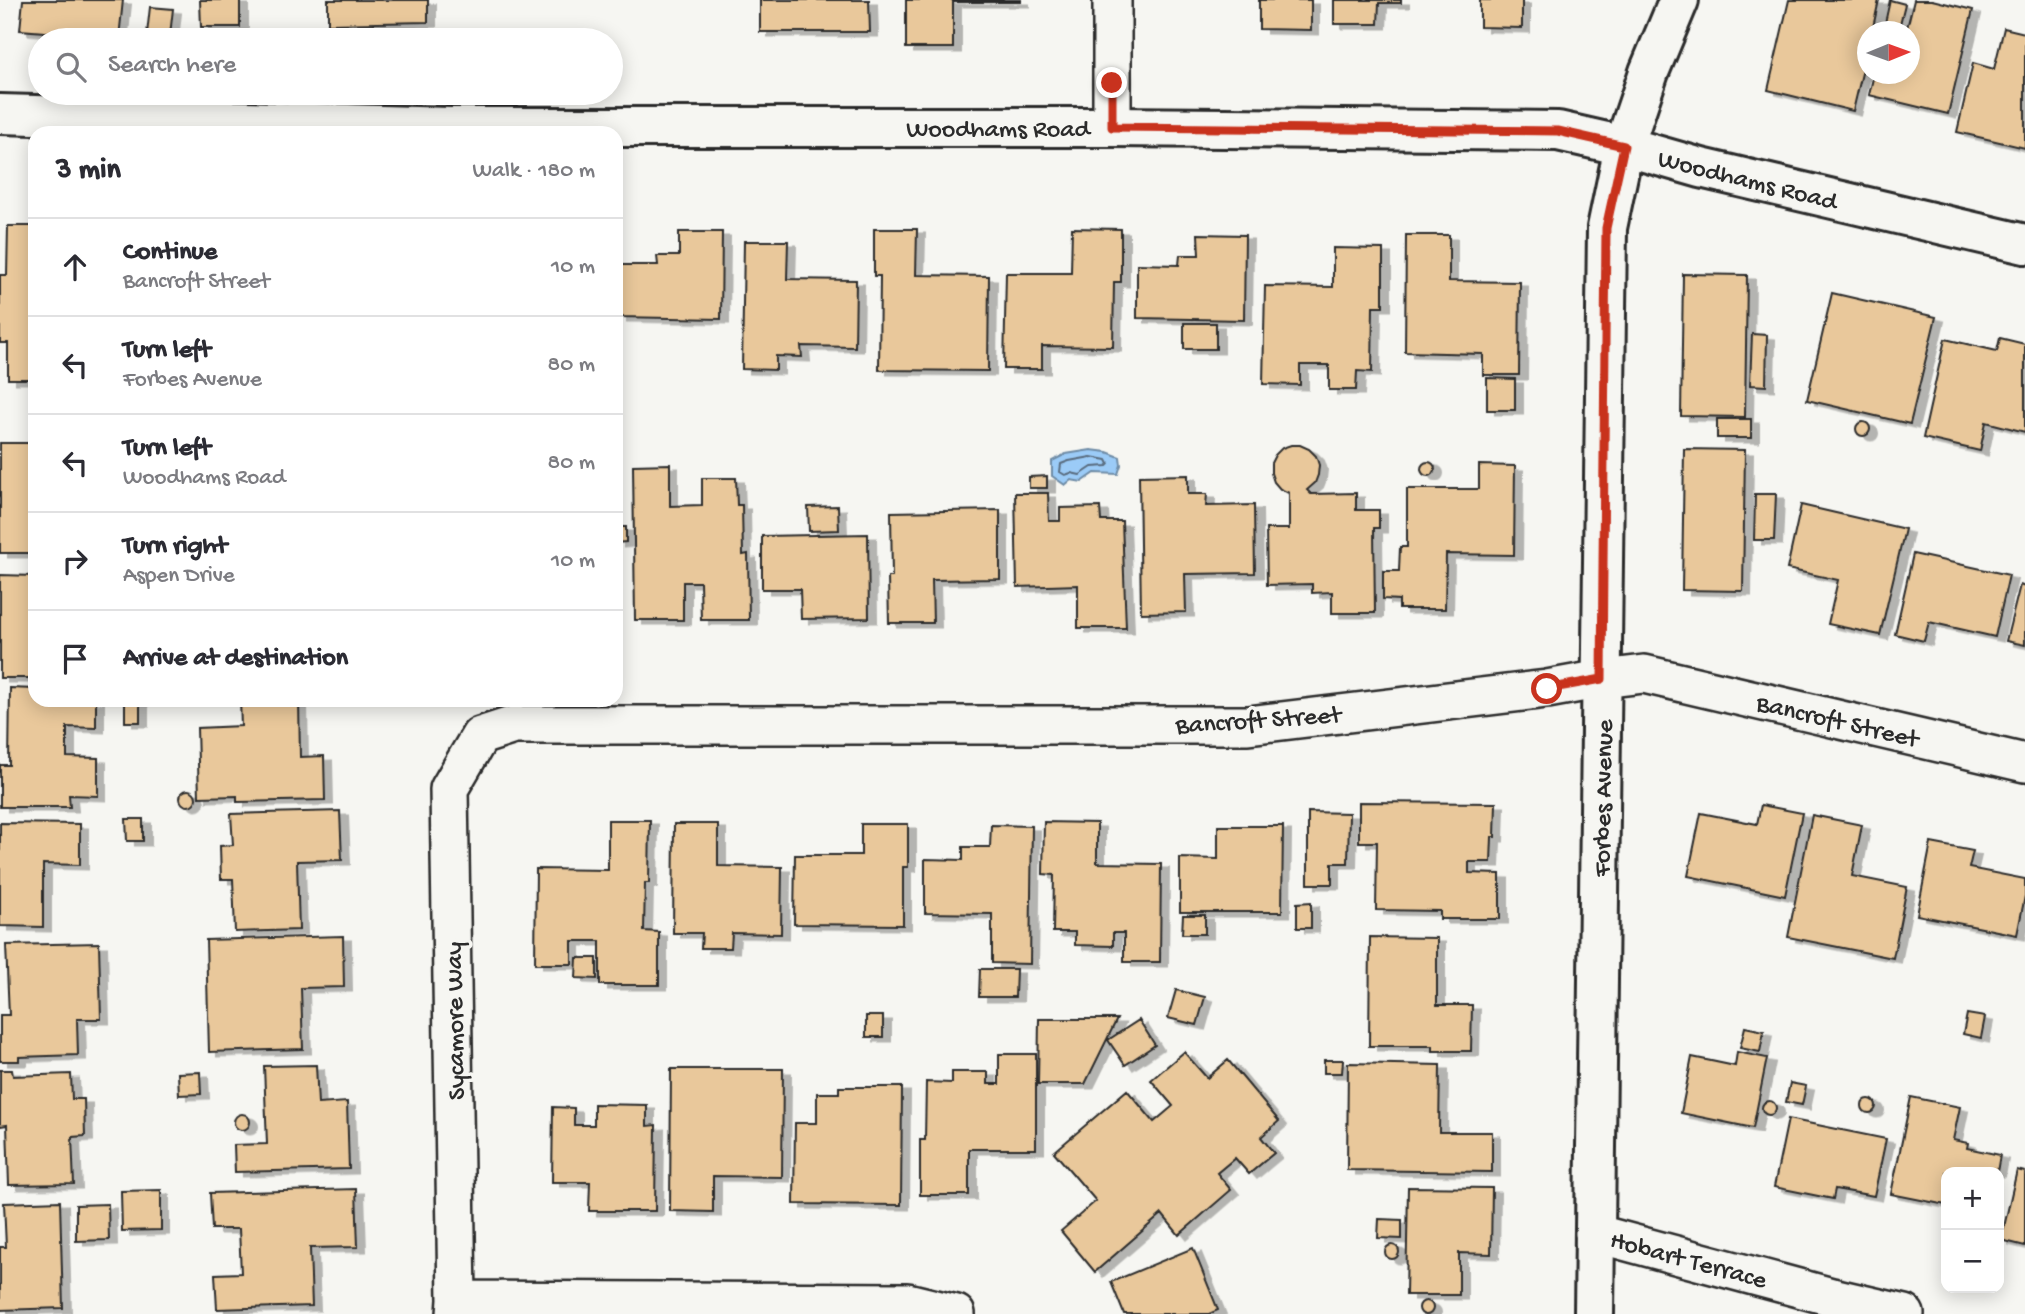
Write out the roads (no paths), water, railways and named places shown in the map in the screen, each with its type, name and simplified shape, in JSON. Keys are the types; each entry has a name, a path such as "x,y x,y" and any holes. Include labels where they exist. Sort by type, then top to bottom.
{"street":[{"path":"1112,0 1112,127"},
{"name":"Forbes Avenue","path":"1594,1314 1606,228 1624,146 1648,72 1679,0"},
{"name":"Woodhams Road","path":"0,114 415,126"},
{"name":"Woodhams Road","path":"623,127 1558,131 1624,146 1715,172 2025,244"},
{"name":"Bancroft Street","path":"480,736 514,725 1248,724 1547,689 1644,674 2025,763"},
{"name":"Sycamore Way","path":"456,1307 449,789 480,736"},
{"name":"Hobart Terrace","path":"1594,1233 1905,1314"},
{"path":"456,1307 907,1301 956,1314"}],"water":[{"path":"1091,450 1120,457 1118,474 1095,473 1082,482 1071,480 1065,485 1052,476 1052,461 1066,454"}]}
